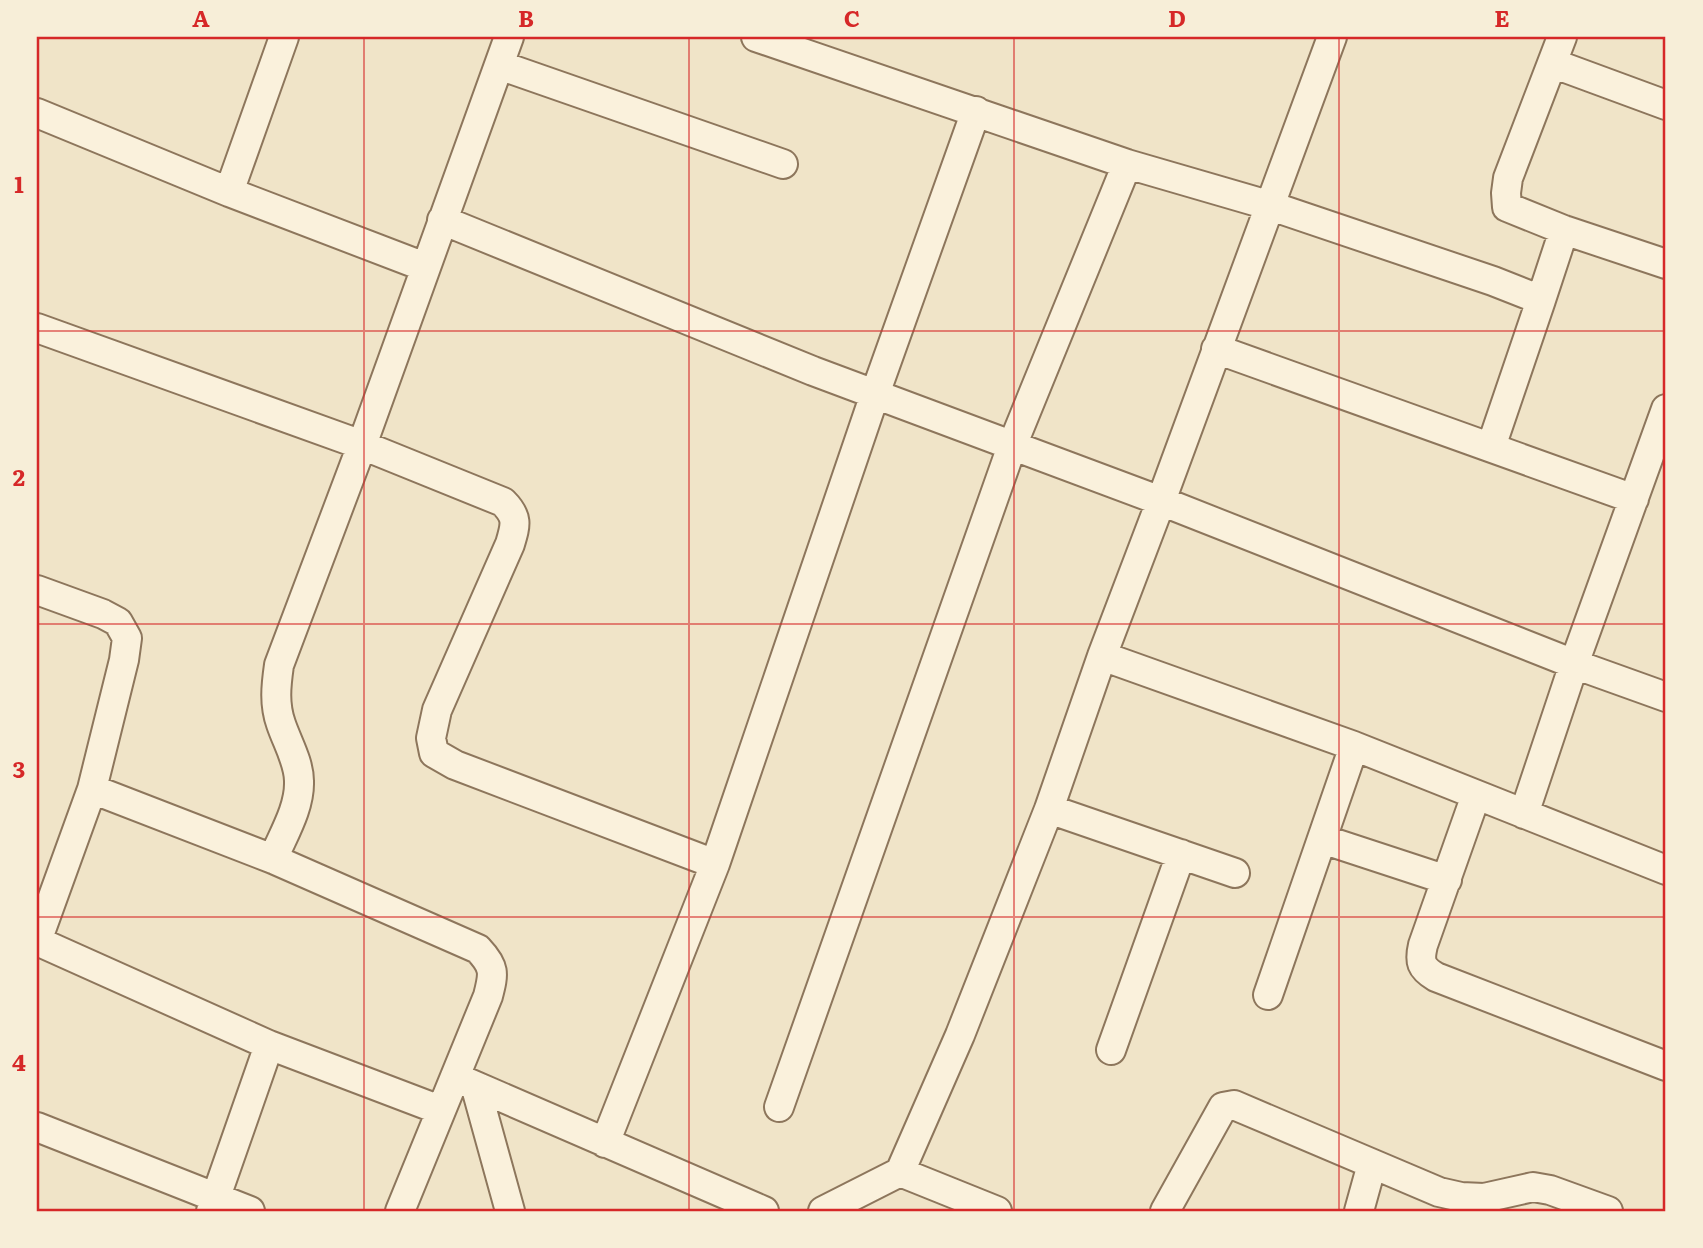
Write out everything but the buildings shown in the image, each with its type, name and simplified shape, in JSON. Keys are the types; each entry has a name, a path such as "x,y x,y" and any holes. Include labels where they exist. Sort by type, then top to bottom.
{"street":[{"path":"229,192 285,37"},
{"path":"273,859 295,806 299,781 295,760 279,721 275,692 279,665 362,445 509,37"},
{"path":"757,37 1126,164 1268,205 1493,281 1541,300"},
{"path":"823,1211 900,1172 960,1035 1049,809 1102,656 1332,37"},
{"path":"1562,37 1508,178 1507,206 1564,230 1666,264"},
{"path":"1552,63 1666,105"},
{"path":"499,65 783,164"},
{"path":"605,1143 715,864 875,394 976,111"},
{"path":"37,113 229,192 425,267"},
{"path":"779,1107 1012,446 1126,164"},
{"path":"442,220 813,371 1161,501 1574,664 1666,697"},
{"path":"1491,447 1564,230"},
{"path":"37,328 362,445 503,502 514,513 515,527 437,710 431,738 434,753 455,765 715,864"},
{"path":"1216,349 1633,499"},
{"path":"1524,814 1574,664 1666,410"},
{"path":"37,590 118,622 127,638 92,789 37,941 269,1045 440,1110"},
{"path":"1102,656 1353,746 1666,870"},
{"path":"1268,995 1353,746"},
{"path":"92,789 273,859 478,949 490,962 493,977 465,1083 440,1110 400,1211"},
{"path":"1476,795 1423,945 1420,960 1424,970 1666,1066"},
{"path":"1049,809 1235,873"},
{"path":"1322,839 1447,880"},
{"path":"1111,1050 1181,854"},
{"path":"214,1204 269,1045"},
{"path":"465,1083 764,1211"},
{"path":"465,1083 510,1211"},
{"path":"1165,1211 1223,1107 1234,1105 1422,1185 1461,1197 1484,1198 1533,1187 1550,1189 1608,1211"},
{"path":"37,1126 214,1204 250,1211"},
{"path":"1359,1211 1372,1164"},
{"path":"900,1172 998,1211"}]}
